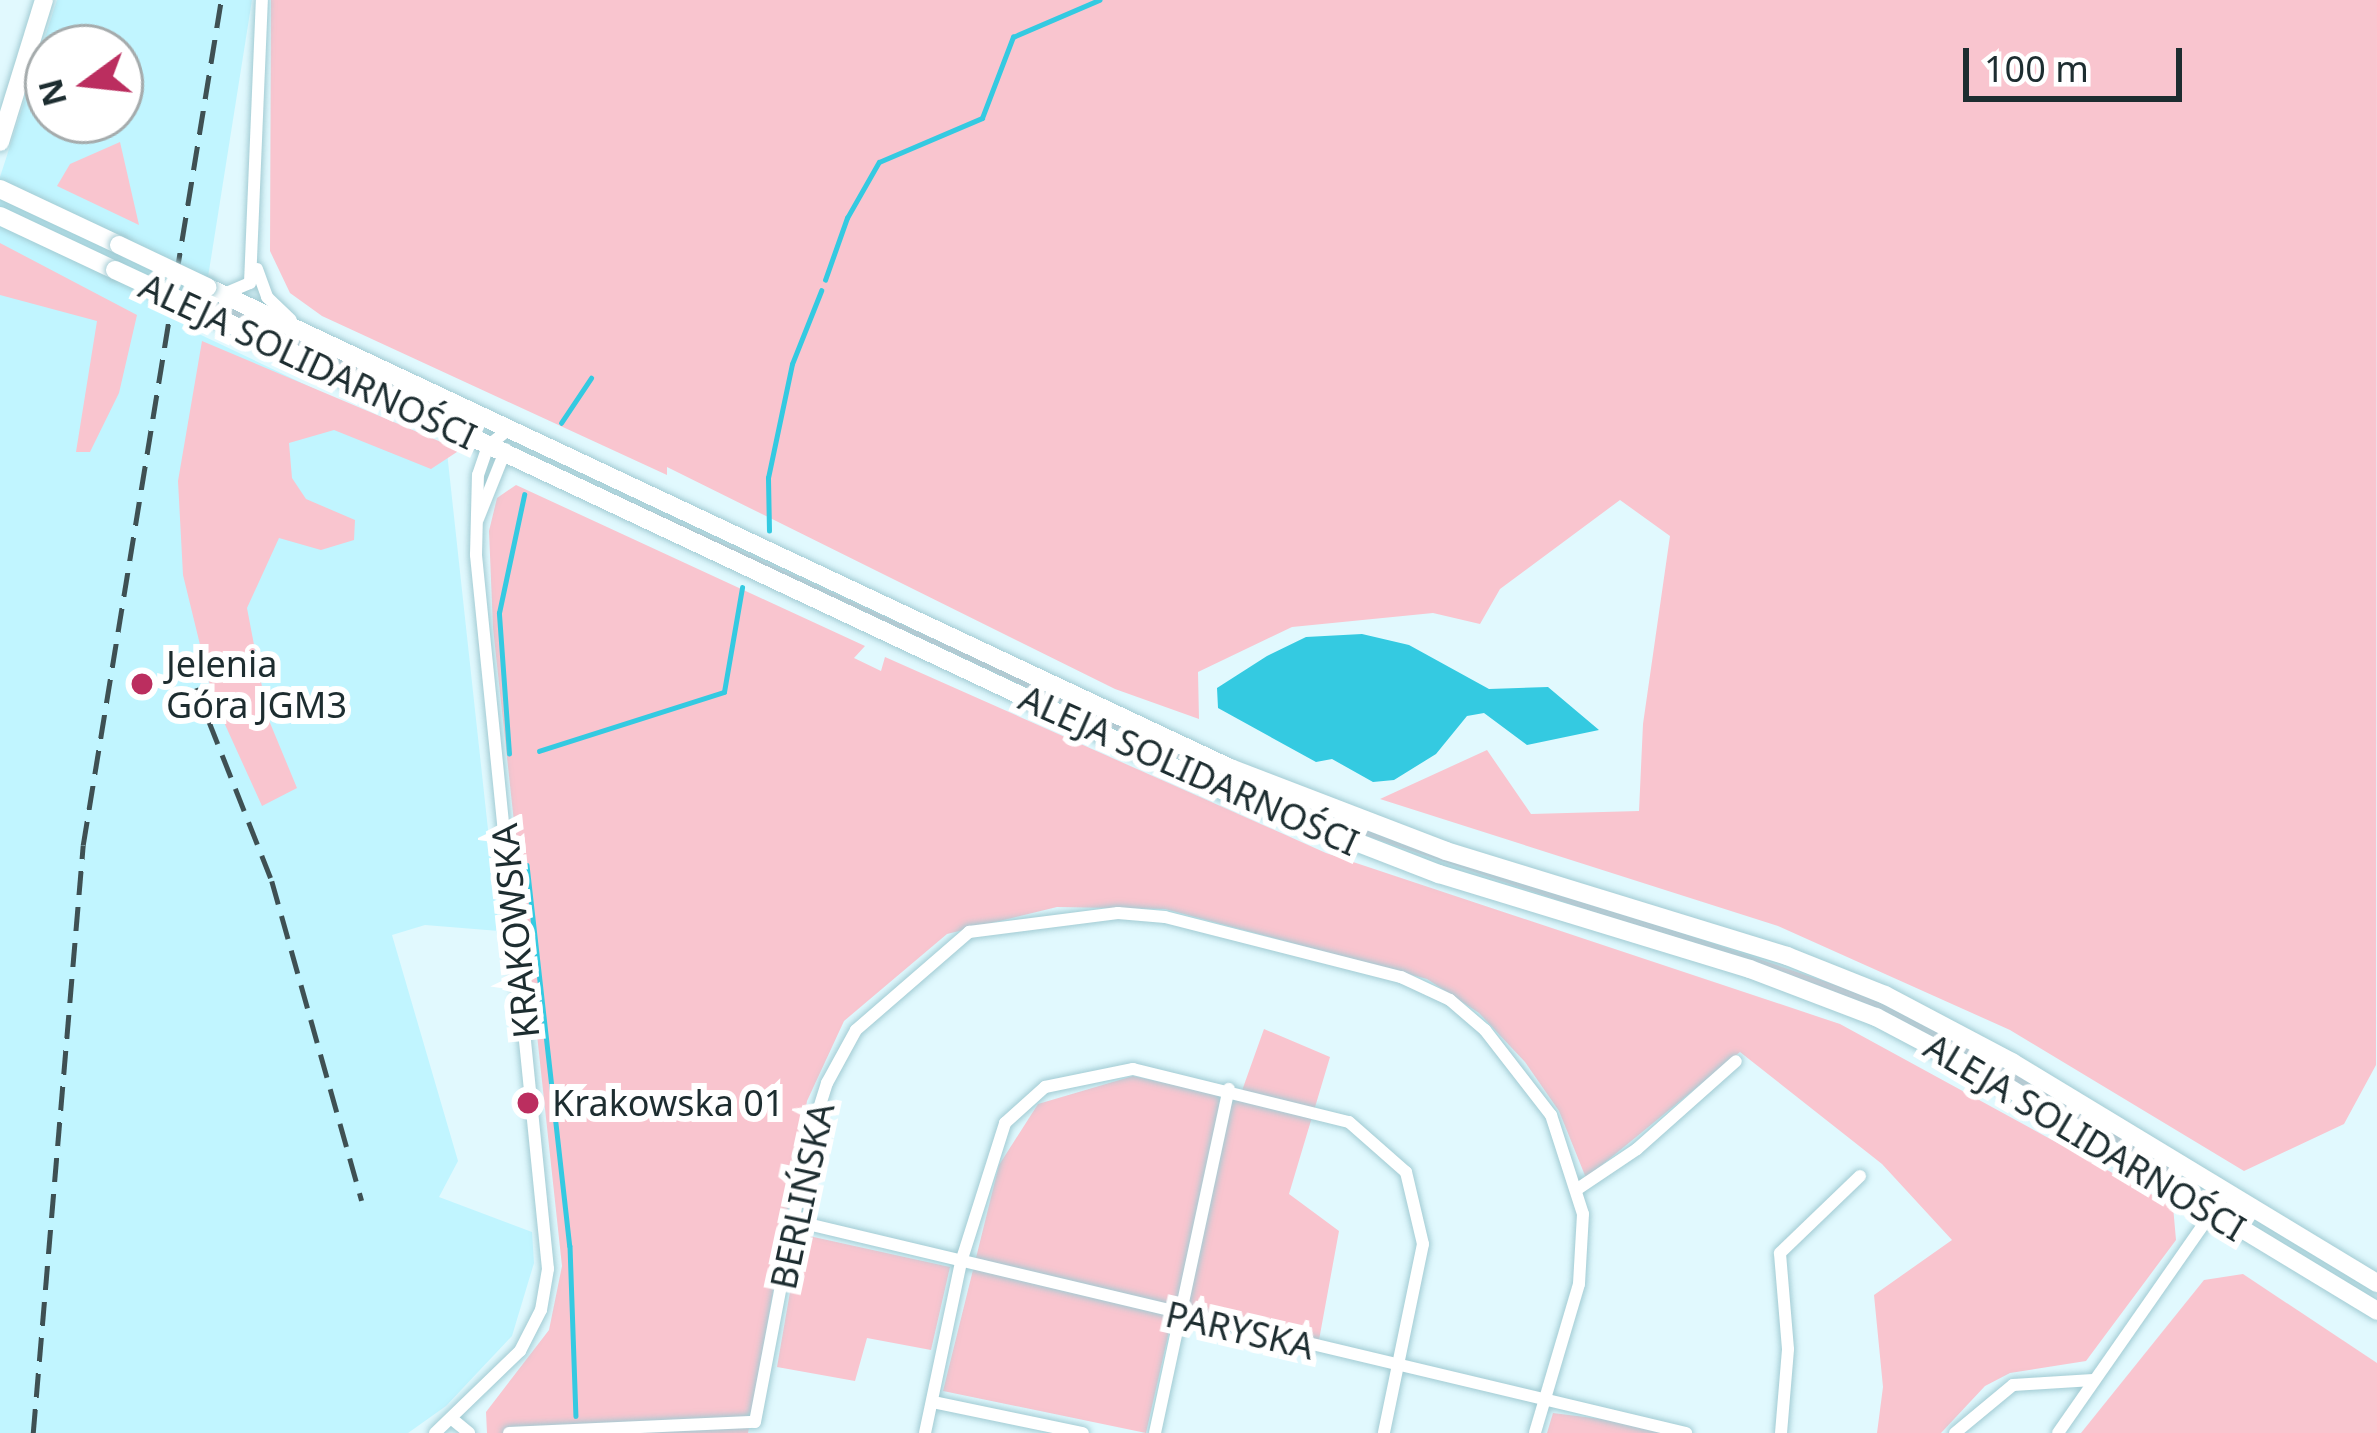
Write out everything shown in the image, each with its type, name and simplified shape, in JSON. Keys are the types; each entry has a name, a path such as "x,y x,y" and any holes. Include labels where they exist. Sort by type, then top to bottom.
{"main road":[{"path":"0,142 44,0"},
{"name":"ALEJA SOLIDARNOŚCI","path":"0,189 1295,795 1885,995 2377,1283"},
{"name":"ALEJA SOLIDARNOŚCI","path":"0,216 1287,818 1876,1017 2377,1311"}],"street":[{"path":"215,290 248,286 262,0"},
{"path":"250,173 260,283 305,333"},
{"path":"497,450 508,430"},
{"name":"KRAKOWSKA","path":"435,1433 520,1351 541,1310 548,1269 475,532 473,499 497,450"},
{"name":"BERLIŃSKA","path":"509,1433 757,1427 826,1083 856,1030 898,987 969,932 1118,913 1280,943 1401,977 1450,1000 1485,1030 1551,1115 1580,1188 1579,1283 1535,1433"},
{"path":"1580,1188 1637,1149 1736,1061"},
{"path":"925,1433 961,1262 997,1139 1045,1087 1133,1069 1349,1122 1406,1172 1423,1244 1403,1367 1384,1433"},
{"path":"1155,1433 1229,1089"},
{"path":"1781,1433 1788,1349 1780,1253 1860,1177"},
{"path":"2058,1433 2227,1192"},
{"name":"PARYSKA","path":"795,1222 1686,1433"},
{"path":"1954,1433 2013,1385 2093,1380"},
{"path":"933,1402 1083,1433"},
{"path":"452,1419 469,1433"}],"shaded area":[{"path":"57,0 252,0 199,334 447,452 499,931 425,925 392,935 458,1161 439,1197 532,1232 534,1263 512,1336 446,1406 408,1433 0,1433 0,177 24,102 24,144 144,144 144,24 49,24"},
{"path":"271,0 2377,0 2376,1065 2344,1124 2244,1171 2010,1030 1778,926 1380,799 1487,750 1531,814 1639,811 1643,724 1670,536 1620,500 1500,589 1480,624 1433,613 1292,627 1198,672 1199,719 1115,689 667,467 667,475 322,316 290,293 270,251"},
{"path":"120,144 139,225 57,186 70,164"},
{"path":"0,243 137,315 119,393 90,452 76,452 97,321 0,295"},
{"path":"210,298 456,413 453,421 209,304"},
{"path":"202,341 460,450 431,469 334,430 289,443 292,478 306,499 355,520 354,540 321,550 279,538 247,608 268,718 297,788 262,806 213,698 183,575 178,481"},
{"path":"528,455 1293,802 1862,994 1981,1053 2173,1168 2169,1176 1978,1060 1859,1001 1290,810"},
{"path":"516,485 865,646 854,658 881,671 885,657 1326,853 1840,1024 2173,1206 2176,1240 2086,1361 2010,1373 1985,1386 1941,1433 1877,1433 1883,1387 1874,1295 1952,1240 1882,1164 1740,1052 1586,1178 1559,1111 1525,1062 1479,1013 1427,979 1165,909 1057,907 947,934 844,1021 807,1101 748,1433 487,1433 486,1412 549,1330 562,1266 493,628 489,531 497,498"},
{"path":"1264,1029 1330,1057 1289,1194 1339,1231 1319,1340 1175,1305 1146,1433 943,1391 999,1165 1038,1104 1133,1076 1239,1099"},
{"path":"800,1234 950,1267 931,1350 867,1338 855,1381 777,1367"},
{"path":"2243,1274 2377,1363 2377,1433 2081,1433 2204,1280"},
{"path":"1553,1413 1617,1421 1668,1433 1547,1433"}],"water":[{"path":"1362,634 1409,645 1489,689 1548,687 1599,730 1527,745 1484,713 1467,716 1436,754 1394,780 1373,782 1332,759 1316,762 1218,708 1217,688 1267,656 1306,637"}],"waterway":[{"path":"825,280 847,218 879,162 982,118 1013,37 1099,0"},
{"path":"769,531 768,478 792,364 821,291"},
{"path":"561,423 591,378"},
{"path":"509,754 499,613 524,495"},
{"path":"539,751 724,692 742,588"},
{"path":"527,865 570,1246 576,1416"}],"railway":[{"path":"33,1433 83,845 221,0"},
{"path":"196,688 272,881 362,1201"}],"place":[{"name":"Jelenia Góra JGM3","path":"142,684"},
{"name":"Krakowska 01","path":"528,1103"}]}
